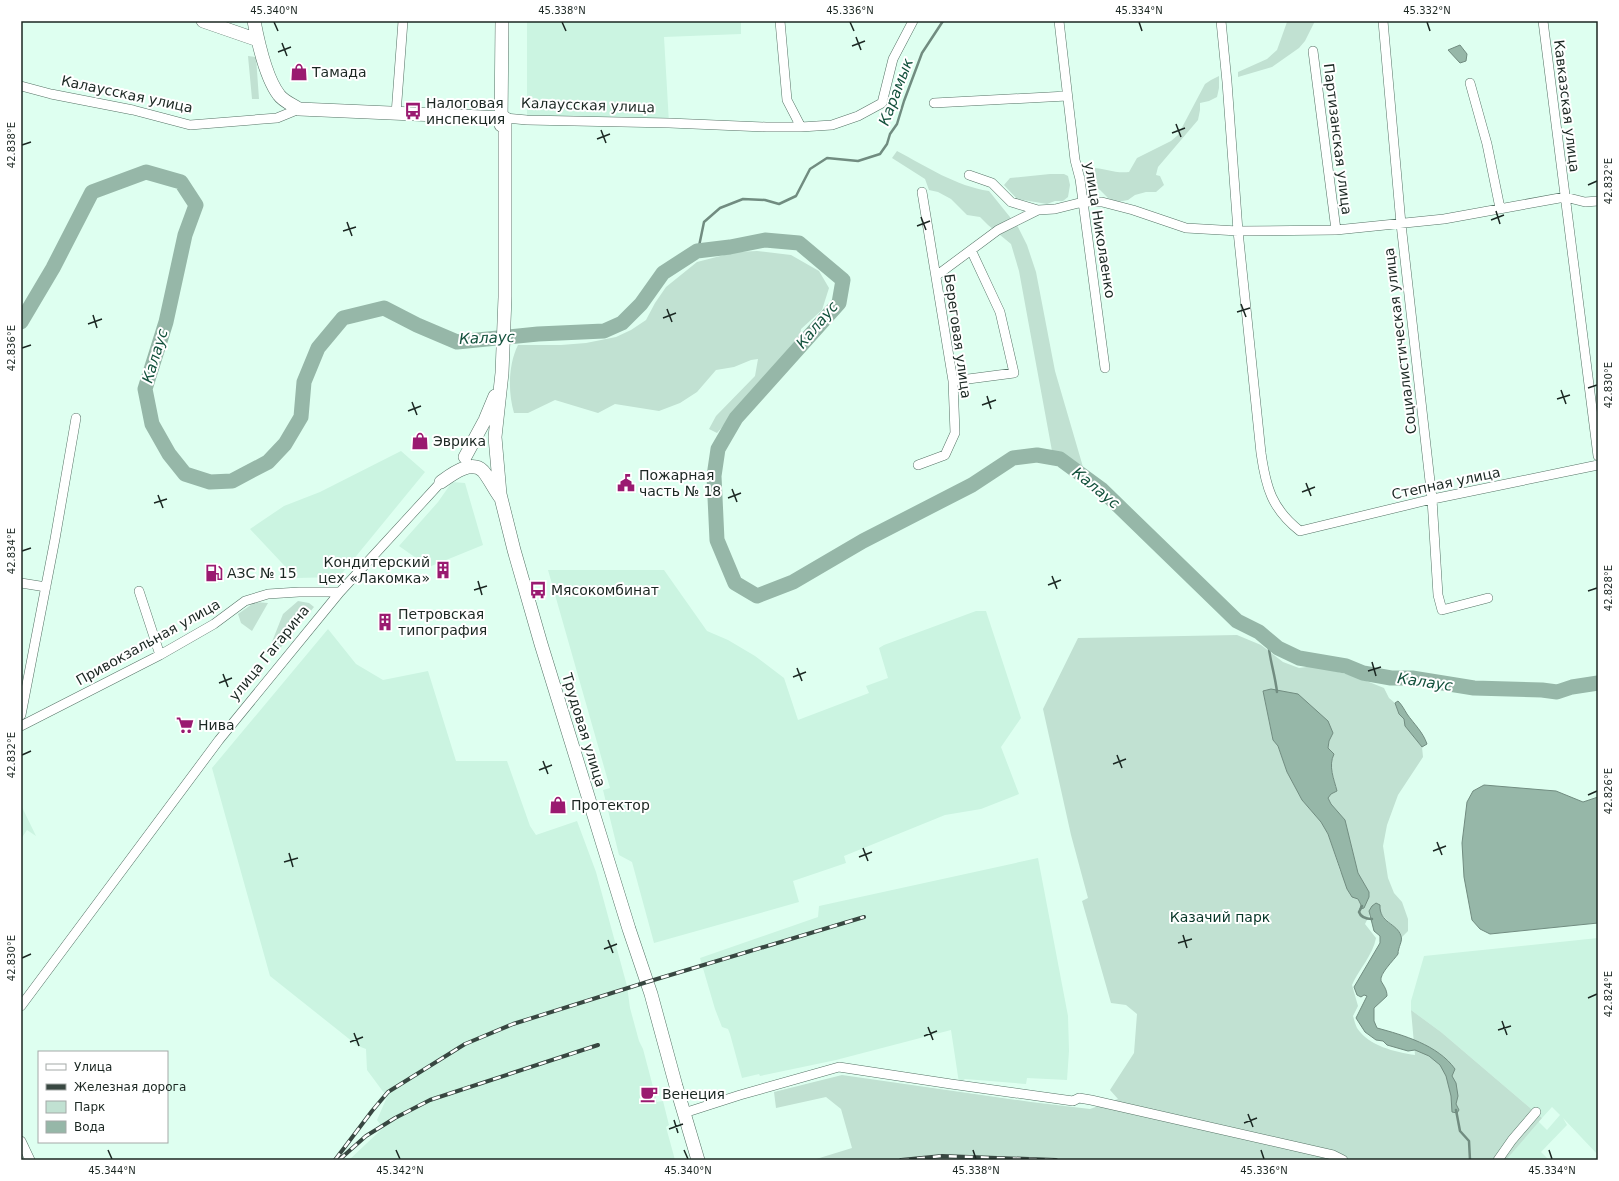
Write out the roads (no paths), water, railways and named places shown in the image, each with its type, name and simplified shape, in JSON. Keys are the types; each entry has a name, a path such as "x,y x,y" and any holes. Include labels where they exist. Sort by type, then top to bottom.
{"main road":[{"path":"204,21 258,40"},
{"path":"254,21 258,40 271,82 280,96 299,110"},
{"path":"465,457 492,406 502,374 505,297 501,231 503,118 502,21"},
{"name":"Калаусская улица","path":"299,110 503,118"},
{"name":"Трудовая улица","path":"502,374 494,437 502,500 514,550 541,644 629,929 651,994 698,1160"},
{"name":"улица Гагарина","path":"441,482 465,457 494,437"},
{"path":"441,482 459,470 472,466 482,470 502,500"}],"street":[{"path":"396,114 403,21"},
{"path":"780,21 787,100 801,127"},
{"name":"Калаусская улица","path":"503,118 766,127 832,125 858,116 882,103 893,59 913,21"},
{"name":"улица Николаенко","path":"1059,21 1075,160 1080,179 1105,368"},
{"path":"1221,21 1238,231"},
{"name":"Социалистическая улица","path":"1383,21 1401,224 1432,499 1438,595 1442,610 1488,598"},
{"name":"Кавказская улица","path":"1542,21 1598,456"},
{"name":"Партизанская улица","path":"1313,51 1336,230"},
{"path":"1470,83 1488,144 1500,208"},
{"name":"Калаусская улица","path":"21,86 51,94 133,110 190,125 277,118 299,110"},
{"path":"934,103 1067,96"},
{"path":"969,175 992,183 1011,202 1038,210"},
{"name":"Береговая улица","path":"918,465 945,455 955,433 953,381 922,192"},
{"name":"Партизанская улица","path":"936,276 998,230 1038,210 1055,209 1083,202 1102,202 1186,228 1238,231 1336,230 1401,224 1444,219 1565,196 1585,202 1598,201"},
{"name":"Степная улица","path":"1238,231 1265,479 1270,495 1277,508 1287,521 1300,531 1432,499 1598,465"},
{"path":"953,381 1014,374 1000,312 971,250"},
{"path":"21,715 76,418"},
{"name":"улица Гагарина","path":"21,1006 219,740 340,592 441,482"},
{"path":"21,583 46,586"},
{"path":"139,591 160,655"},
{"name":"Привокзальная улица","path":"21,726 160,655 214,624 245,601 268,594 340,592"},
{"path":"684,1113 740,1095 839,1067 1074,1101 1079,1098 1091,1100 1333,1155 1343,1160"},
{"path":"1498,1160 1512,1140 1536,1112"},
{"path":"21,1140 30,1160"}],"water":[{"path":"1460,45 1467,54 1466,61 1460,63 1448,50"},
{"path":"1271,689 1298,694 1328,721 1333,733 1329,741 1328,748 1334,754 1332,759 1332,768 1337,791 1331,794 1328,798 1331,804 1345,820 1358,873 1369,892 1369,897 1364,908 1360,909 1361,905 1358,899 1352,897 1347,889 1328,834 1321,822 1302,800 1287,772 1278,746 1273,740 1263,691"},
{"path":"1398,701 1421,732 1427,744 1422,747 1405,726 1404,719 1399,714 1395,703"},
{"path":"1484,785 1556,791 1583,802 1598,797 1598,923 1490,934 1480,929 1472,920 1464,877 1462,843 1467,802 1473,791"},
{"path":"1376,903 1380,905 1382,916 1399,932 1401,942 1398,954 1382,975 1381,981 1386,990 1387,996 1374,1008 1374,1021 1377,1028 1398,1034 1430,1047 1448,1061 1455,1069 1452,1076 1456,1083 1458,1096 1456,1104 1459,1110 1457,1113 1452,1112 1451,1096 1446,1076 1440,1065 1429,1056 1415,1050 1408,1051 1387,1045 1383,1041 1376,1040 1365,1032 1356,1018 1367,996 1364,995 1361,997 1357,995 1354,987 1380,943 1380,936 1374,931 1369,911"}],"waterway":[{"name":"Карамык","path":"698,251 704,222 720,208 743,199 765,200 779,204 796,196 810,169 827,158 858,161 880,154 897,124 922,53 943,21"},
{"name":"Калаус","path":"21,322 53,268 92,192 146,172 181,182 196,205 185,235 166,322 145,389 152,424 169,454 185,474 210,482 232,481 268,462 285,444 301,417 304,382 318,348 343,318 384,308 417,325 457,342 538,334 604,331 622,323 641,304 663,273 697,251 730,247 765,240 799,243 843,280 839,303 736,418 718,449 714,476 717,540 735,583 757,596 793,582 863,541 972,485 1013,458 1037,455 1060,459 1101,489 1237,621 1259,632 1278,648 1299,658 1346,666 1363,673 1391,678 1412,678 1474,688 1542,690 1557,692 1572,687 1598,683"},
{"path":"1268,640 1277,692"},
{"path":"1362,906 1359,912 1361,916 1372,919"},
{"path":"1456,1110 1460,1131 1469,1141 1470,1160"}],"railway":[{"path":"335,1160 388,1092 465,1044 513,1024 864,917"},
{"path":"339,1160 366,1136 395,1118 430,1100 598,1045"},
{"path":"901,1160 942,1156 1056,1160"}],"place":[{"name":"Тамада","path":"299,72"},
{"name":"Налоговая инспекция","path":"413,111"},
{"name":"Эврика","path":"420,441"},
{"name":"Пожарная часть № 18","path":"626,483"},
{"name":"Кондитерский цех «Лакомка»","path":"443,570"},
{"name":"АЗС № 15","path":"214,573"},
{"name":"Мясокомбинат","path":"538,590"},
{"name":"Петровская типография","path":"385,622"},
{"name":"Нива","path":"185,725"},
{"name":"Протектор","path":"558,805"},
{"name":"Венеция","path":"649,1094"}],"park label":[{"name":"Казачий парк","path":"1220,917"}]}
